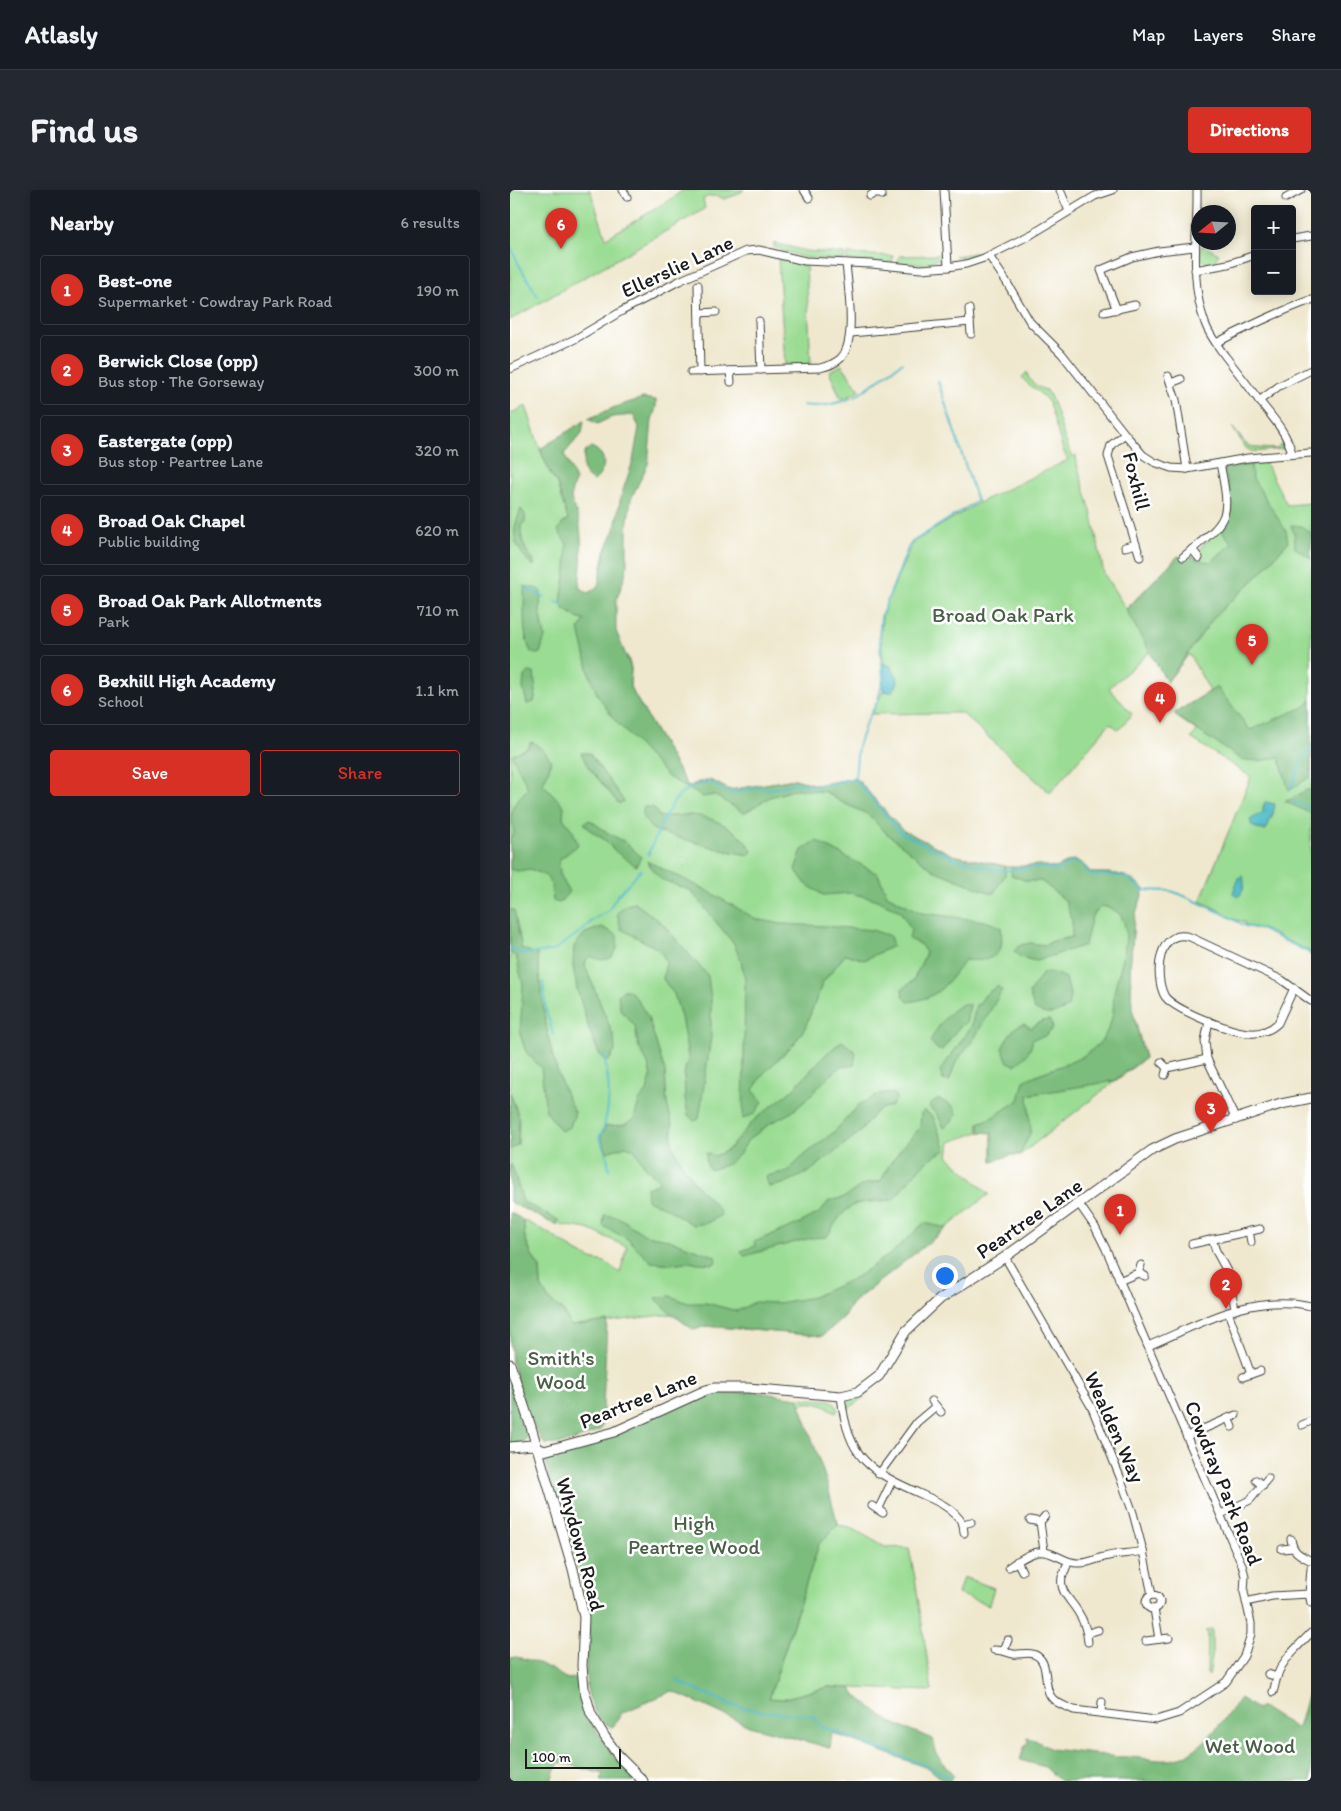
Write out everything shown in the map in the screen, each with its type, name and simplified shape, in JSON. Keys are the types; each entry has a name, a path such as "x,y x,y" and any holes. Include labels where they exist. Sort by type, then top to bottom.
{"street":[{"path":"944,190 948,267"},
{"path":"1060,190 1069,211"},
{"name":"Ellerslie Lane","path":"510,369 575,339 622,311 679,281 746,252 759,250 805,261 921,268 966,264 989,256 1032,234 1095,196 1113,190"},
{"path":"1196,205 1197,190"},
{"path":"1286,198 1301,190"},
{"path":"801,191 808,198"},
{"path":"1296,238 1311,236"},
{"path":"1100,270 1132,257 1159,251 1191,247"},
{"path":"1194,250 1200,307 1205,325 1216,343 1276,420 1288,440 1292,453"},
{"path":"989,256 1030,322 1062,354 1143,455 1154,462 1171,468 1186,469 1248,458 1292,453 1311,453"},
{"path":"1195,270 1228,264 1251,256"},
{"path":"1095,262 1117,310"},
{"path":"691,372 820,368 833,364 846,351 851,333 846,263"},
{"path":"698,285 700,372"},
{"path":"1216,343 1258,322 1311,300"},
{"path":"1104,312 1135,305"},
{"path":"969,309 971,334"},
{"path":"699,313 716,312"},
{"path":"759,321 761,370"},
{"path":"851,333 970,322"},
{"path":"1259,400 1279,386 1311,370"},
{"path":"730,371 731,382"},
{"path":"1181,379 1169,380 1186,469"},
{"name":"Foxhill","path":"1126,434 1111,445 1108,456 1140,557"},
{"path":"1183,557 1216,529 1224,517 1226,495 1220,463"},
{"name":"Foxhill","path":"1125,548 1136,544"},
{"path":"1192,550 1199,558"},
{"path":"1294,988 1278,1023 1268,1030 1250,1033 1237,1031 1174,1006 1164,994 1159,978 1162,952 1166,944 1173,938 1181,935 1282,980 1294,988 1311,1000"},
{"path":"1209,1021 1205,1041 1206,1059 1236,1120"},
{"path":"1164,1068 1206,1059"},
{"name":"Peartree Lane","path":"510,1447 532,1445 544,1451 614,1432 714,1388 748,1388 840,1396 858,1392 874,1381 902,1337 915,1321 940,1300 1005,1257 1152,1150 1176,1139 1286,1102 1311,1098"},
{"name":"Cowdray Park Road","path":"994,1650 1004,1650 1012,1654 1033,1654 1039,1658 1044,1670 1049,1694 1053,1700 1074,1710 1156,1720 1179,1713 1226,1682 1242,1661 1248,1645 1251,1623 1244,1592 1245,1576 1242,1564 1119,1280 1095,1227 1079,1204"},
{"path":"1192,1244 1260,1229"},
{"path":"1249,1231 1251,1242"},
{"path":"1212,1239 1228,1273 1232,1311 1251,1374"},
{"name":"Wealden Way","path":"1005,1257 1092,1408 1120,1477 1143,1551 1152,1595 1157,1596 1160,1601 1154,1609 1159,1639"},
{"path":"1119,1280 1141,1271"},
{"path":"1148,1346 1232,1311 1256,1304 1279,1302 1311,1306"},
{"name":"Whydown Road","path":"510,1364 573,1568 584,1617 582,1666 584,1689 591,1714 620,1758 643,1781"},
{"path":"1243,1377 1260,1371"},
{"path":"840,1396 843,1417 850,1440 856,1451 879,1474 942,1504 959,1517 963,1524 964,1534"},
{"path":"879,1474 917,1422 936,1406"},
{"path":"1187,1436 1236,1415"},
{"path":"1228,1418 1232,1427"},
{"path":"1221,1514 1250,1500 1268,1478"},
{"path":"1256,1480 1263,1486"},
{"path":"878,1510 892,1481"},
{"path":"1044,1552 1040,1522 1045,1516"},
{"path":"1030,1520 1040,1522"},
{"path":"963,1524 971,1522"},
{"path":"1291,1539 1293,1548 1311,1561"},
{"path":"1282,1549 1293,1548"},
{"path":"1009,1567 1026,1556 1044,1552 1068,1562 1085,1563 1105,1556 1143,1551"},
{"path":"1017,1561 1022,1570"},
{"path":"1068,1562 1062,1577 1062,1587 1065,1595 1080,1614 1088,1633 1088,1642"},
{"path":"1311,1568 1309,1594 1311,1603"},
{"path":"1246,1602 1272,1596 1309,1594"},
{"path":"1088,1633 1098,1630"},
{"path":"1272,1692 1277,1684 1277,1678 1294,1650 1311,1633"},
{"path":"1146,1641 1170,1638"},
{"path":"1004,1650 1008,1640"},
{"path":"1268,1674 1277,1678"},
{"path":"1101,1713 1102,1702"}],"green space":[{"path":"510,190 590,190 606,238 684,190 744,190 724,199 714,196 703,199 705,208 701,211 510,320 510,228 512,227 510,220"},
{"path":"774,243 806,251 845,254 844,260 805,258 774,247"},
{"path":"729,248 732,253 719,258 714,257 714,251"},
{"path":"1201,250 1211,250 1219,254 1213,263 1206,263 1200,258"},
{"path":"941,252 941,258 923,264 898,263 899,256 938,255"},
{"path":"980,252 986,253 970,260 955,256"},
{"path":"848,254 893,256 892,263 847,260"},
{"path":"778,259 806,266 811,364 785,365"},
{"path":"842,365 860,390 853,395 841,399 829,371"},
{"name":"Broad Oak Park","path":"1027,372 1034,384 1047,390 1069,449 1073,457 1076,455 1092,515 1104,574 1126,609 1178,556 1184,559 1202,557 1199,552 1200,549 1223,525 1229,510 1229,493 1224,468 1265,462 1287,505 1311,503 1311,954 1309,951 1266,931 1245,926 1245,922 1233,919 1200,901 1251,777 1191,738 1197,731 1176,716 1175,713 1210,691 1189,654 1167,682 1150,652 1109,688 1132,714 1119,730 1110,723 1050,793 962,713 872,714 883,691 891,692 891,666 883,663 882,617 913,542 980,502 1068,460 1063,450 1049,403 1022,377"},
{"path":"643,398 656,400 656,407 652,420 648,464 631,499 627,527 627,566 616,601 616,631 631,668 630,687 688,787 710,780 730,790 795,779 816,785 856,778 902,830 953,855 1005,866 1005,875 993,894 933,870 885,832 867,814 839,801 826,792 797,789 770,797 744,813 714,795 703,797 668,777 613,718 597,694 589,673 579,629 585,620 579,619 563,608 561,601 566,569 567,544 558,531 562,524 568,520 557,483 551,475 540,449 584,421 582,433 564,454 576,480 571,500 579,521 581,535 579,587 588,593 598,586 605,552 615,528 621,496 633,461 639,427 633,415 612,417 597,424 588,419 615,407"},
{"path":"526,406 540,449 551,475 557,483 571,528 564,603 592,617 628,657 631,668 630,687 688,787 698,782 710,780 730,790 795,779 816,785 856,778 902,830 953,855 1008,867 1040,865 1056,868 1073,860 1082,863 1091,873 1126,876 1144,889 1134,920 1130,968 1132,1009 1145,1058 1020,1155 1011,1155 992,1161 992,1132 979,1132 950,1142 948,1156 989,1194 852,1303 843,1318 822,1336 706,1326 694,1330 672,1314 571,1326 564,1312 549,1300 541,1286 540,1268 532,1256 525,1238 523,1220 591,1259 605,1262 620,1273 627,1247 588,1229 554,1224 510,1202 510,414"},
{"path":"1232,427 1247,445 1258,448 1277,449 1283,442 1283,449 1253,452 1246,448"},
{"path":"591,447 601,454 604,463 601,472 594,481 586,476 583,469 584,453"},
{"path":"1251,464 1252,477 1286,531 1288,542 1259,575 1215,616 1167,682 1126,610 1178,556 1184,559 1193,556 1197,560 1211,562 1232,543 1220,529 1227,515 1229,500 1224,468"},
{"path":"521,509 525,518 525,522 521,525 523,541 535,565 532,565 526,558 515,539 515,526"},
{"path":"1291,525 1301,526 1311,533 1311,558 1295,548 1294,533"},
{"path":"524,586 538,589 541,592 540,610 545,637 540,653 536,654 531,652 526,637"},
{"path":"529,672 534,673 536,692 534,702 527,704 523,688 524,676"},
{"path":"1217,687 1250,730 1304,707 1311,700 1311,776 1289,791 1279,757 1261,761 1242,760 1176,716 1175,713"},
{"path":"533,742 551,760 543,784 564,806 563,818 573,831 578,845 559,860 560,874 569,892 559,903 553,901 552,885 546,876 530,869 517,871 510,869 510,838 514,833 513,808 528,789 512,755 529,747 530,743"},
{"path":"581,753 589,753 624,801 619,804 589,768"},
{"path":"1306,790 1311,790 1311,814 1285,801"},
{"path":"644,807 653,807 660,817 692,815 718,822 734,831 752,851 749,855 726,851 652,829 642,816"},
{"path":"590,820 625,842 641,857 636,866 591,831 584,823"},
{"path":"817,841 878,874 887,895 922,913 985,921 1001,927 1001,947 995,956 985,960 965,960 941,989 928,997 908,1002 903,996 902,989 913,981 926,953 921,945 909,939 911,929 900,911 875,899 849,893 823,895 806,884 795,869 802,850"},
{"path":"1073,860 1082,863 1091,873 1126,876 1144,889 1134,920 1130,968 1132,1009 1145,1058 1114,1081 1028,1095 1031,1131 1020,1155 1011,1155 992,1161 992,1133 979,1132 979,1123 991,1118 1019,1100 1024,1081 1082,1057 1090,1051 1104,1036 1112,1018 1114,994 1124,955 1126,934 1125,925 1117,912 1101,906 1092,916 1085,945 1036,961 1020,957 1014,951 1021,945 1030,943 1045,945 1053,941 1072,937 1072,920 1065,900 1041,881 1027,881 1011,875 1012,867 1040,865 1056,868"},
{"path":"647,861 706,890 756,919 781,924 872,930 890,936 893,946 864,960 846,954 823,982 805,1028 794,1044 764,1073 753,1090 763,1102 754,1114 743,1119 745,979 741,961 734,944 691,891 661,879"},
{"path":"635,903 662,923 708,976 711,1000 711,1037 699,1119 694,1121 688,1115 685,1098 684,1075 688,1057 681,1017 674,994 663,979 666,961 660,950 621,929 617,913 626,905"},
{"path":"510,910 514,910 522,949 537,954 548,1036 559,1075 575,1113 570,1127 561,1131 546,1111 541,1068 526,1052 520,1034 523,985 516,956 510,953"},
{"path":"602,927 617,935 617,949 611,958 601,960 590,956 586,960 585,966 614,1037 615,1051 608,1062 599,1054 589,1029 577,989 573,966 574,946 585,933"},
{"path":"1043,973 1054,973 1066,978 1070,994 1068,1007 1051,1014 1034,1009 1029,993"},
{"path":"997,986 1002,990 974,1039 956,1062 949,1081 943,1080 940,1071 971,1027 976,1005"},
{"path":"623,990 629,990 648,1017 665,1071 667,1103 672,1124 672,1144 696,1185 718,1208 721,1215 707,1223 693,1225 668,1209 647,1200 646,1188 658,1184 659,1180 645,1167 634,1149 626,1146 607,1152 601,1137 606,1126 624,1125 634,1119 639,1101 647,1091 651,1077 648,1064 638,1045 635,1026 620,1009 618,995"},
{"path":"963,1004 970,1005 966,1023 959,1027 942,1050 938,1050 930,1041 948,1015"},
{"path":"1050,1020 1053,1028 1045,1036 1033,1039 1025,1057 1015,1065 1008,1062 1002,1048 1016,1027 1024,1024 1031,1028 1042,1021"},
{"path":"842,1041 856,1052 854,1065 840,1067 792,1112 771,1123 748,1140 739,1155 726,1165 710,1170 706,1163 706,1153 715,1156 728,1150 754,1120 791,1091 825,1055"},
{"path":"510,1092 519,1117 518,1144 510,1150"},
{"path":"882,1093 895,1094 896,1099 892,1106 883,1108 875,1113 860,1132 809,1172 783,1184 769,1187 766,1176 788,1171 802,1157 834,1132 860,1104"},
{"path":"939,1099 954,1107 957,1114 944,1128 937,1114 929,1107"},
{"path":"924,1110 933,1117 946,1150 937,1154 923,1165 893,1200 856,1204 839,1218 827,1237 811,1238 744,1256 741,1251 755,1246 754,1242 819,1213 829,1201 845,1197 862,1185 881,1181 893,1159 920,1128 921,1113"},
{"path":"510,1165 512,1165 523,1202 560,1221 554,1224 510,1202"},
{"name":"Smith's Wood","path":"510,1212 523,1220 525,1238 532,1256 540,1268 541,1286 549,1300 564,1312 571,1326 607,1321 602,1428 566,1442 545,1444 540,1437 525,1405 512,1362 510,1343"},
{"path":"604,1215 618,1217 645,1235 663,1238 715,1256 716,1261 714,1264 651,1262 628,1239 603,1226"},
{"path":"924,1223 947,1228 852,1303 843,1318 822,1336 706,1326 694,1330 672,1314 655,1298 670,1296 688,1303 706,1303 737,1311 755,1302 778,1303 813,1297 857,1277 893,1252"},
{"path":"510,1378 529,1433 524,1442 510,1445"},
{"name":"High Peartree Wood","path":"757,1392 798,1398 826,1480 838,1525 819,1544 769,1698 782,1699 828,1687 851,1688 857,1696 890,1722 933,1739 937,1755 954,1776 949,1781 944,1781 930,1769 832,1733 830,1748 749,1726 672,1691 622,1713 612,1728 602,1721 595,1711 587,1688 587,1617 583,1588 545,1460 549,1454 588,1443 704,1395"},
{"path":"870,1392 847,1410 851,1399"},
{"path":"798,1398 829,1400 834,1402 838,1410 836,1412 814,1403 800,1405"},
{"path":"838,1525 850,1527 885,1547 909,1548 932,1691 828,1687 782,1699 769,1699 819,1544"},
{"path":"963,1577 994,1588 989,1605 958,1594"},
{"path":"1212,1630 1212,1657 1209,1676 1207,1674 1208,1634 1205,1631"},
{"path":"516,1657 542,1665 566,1679 578,1678 585,1706 594,1727 613,1755 632,1775 633,1781 601,1781 603,1774 560,1762 554,1771 551,1781 510,1781 510,1658"},
{"name":"Wet Wood","path":"1311,1682 1311,1781 1060,1781 1045,1767 1020,1760 1024,1747 1027,1745 1027,1738 1035,1740 1051,1749 1156,1760 1180,1758 1200,1745 1209,1736 1240,1698 1257,1709 1262,1707 1295,1728 1299,1725"}],"water":[{"path":"883,663 893,670 898,680 896,687 891,692 883,691"},
{"path":"1265,802 1275,804 1266,830 1261,830 1252,826 1250,820 1263,812"},
{"path":"1243,876 1243,888 1237,897 1233,893 1238,878"}],"waterway":[{"path":"510,245 538,297"},
{"path":"855,397 903,362"},
{"path":"855,779 858,746 866,723 878,700 883,679 879,635 881,617 908,548 912,542 977,501 938,381"},
{"path":"803,405 827,405 851,398"},
{"path":"525,588 545,597"},
{"path":"555,601 564,606"},
{"path":"1290,790 1302,760 1311,748"},
{"path":"648,855 670,808 680,795 694,787 710,782 729,794 759,788 772,789 795,783 816,786 855,779 901,833 953,858 1002,871 1040,867 1056,871 1072,862 1081,865 1091,876 1109,875 1129,878 1141,890 1171,891 1182,895 1222,913 1245,926 1261,929 1308,952 1311,956"},
{"path":"1293,801 1311,809"},
{"path":"510,948 523,954 553,951 583,930 594,919 608,911 617,896 641,870"},
{"path":"543,982 546,1010 553,1034"},
{"path":"604,1056 609,1097 607,1114 599,1137 607,1155 609,1170"},
{"path":"677,1681 732,1705 759,1711 813,1716 822,1727 932,1768 952,1778"}],"place":[{"name":"Bexhill High Academy","path":"561,249"},
{"name":"Broad Oak Park Allotments","path":"1252,665"},
{"name":"Broad Oak Chapel","path":"1160,723"},
{"name":"Eastergate (opp)","path":"1211,1133"},
{"name":"Best-one","path":"1120,1235"},
{"name":"Berwick Close (opp)","path":"1226,1309"}]}
